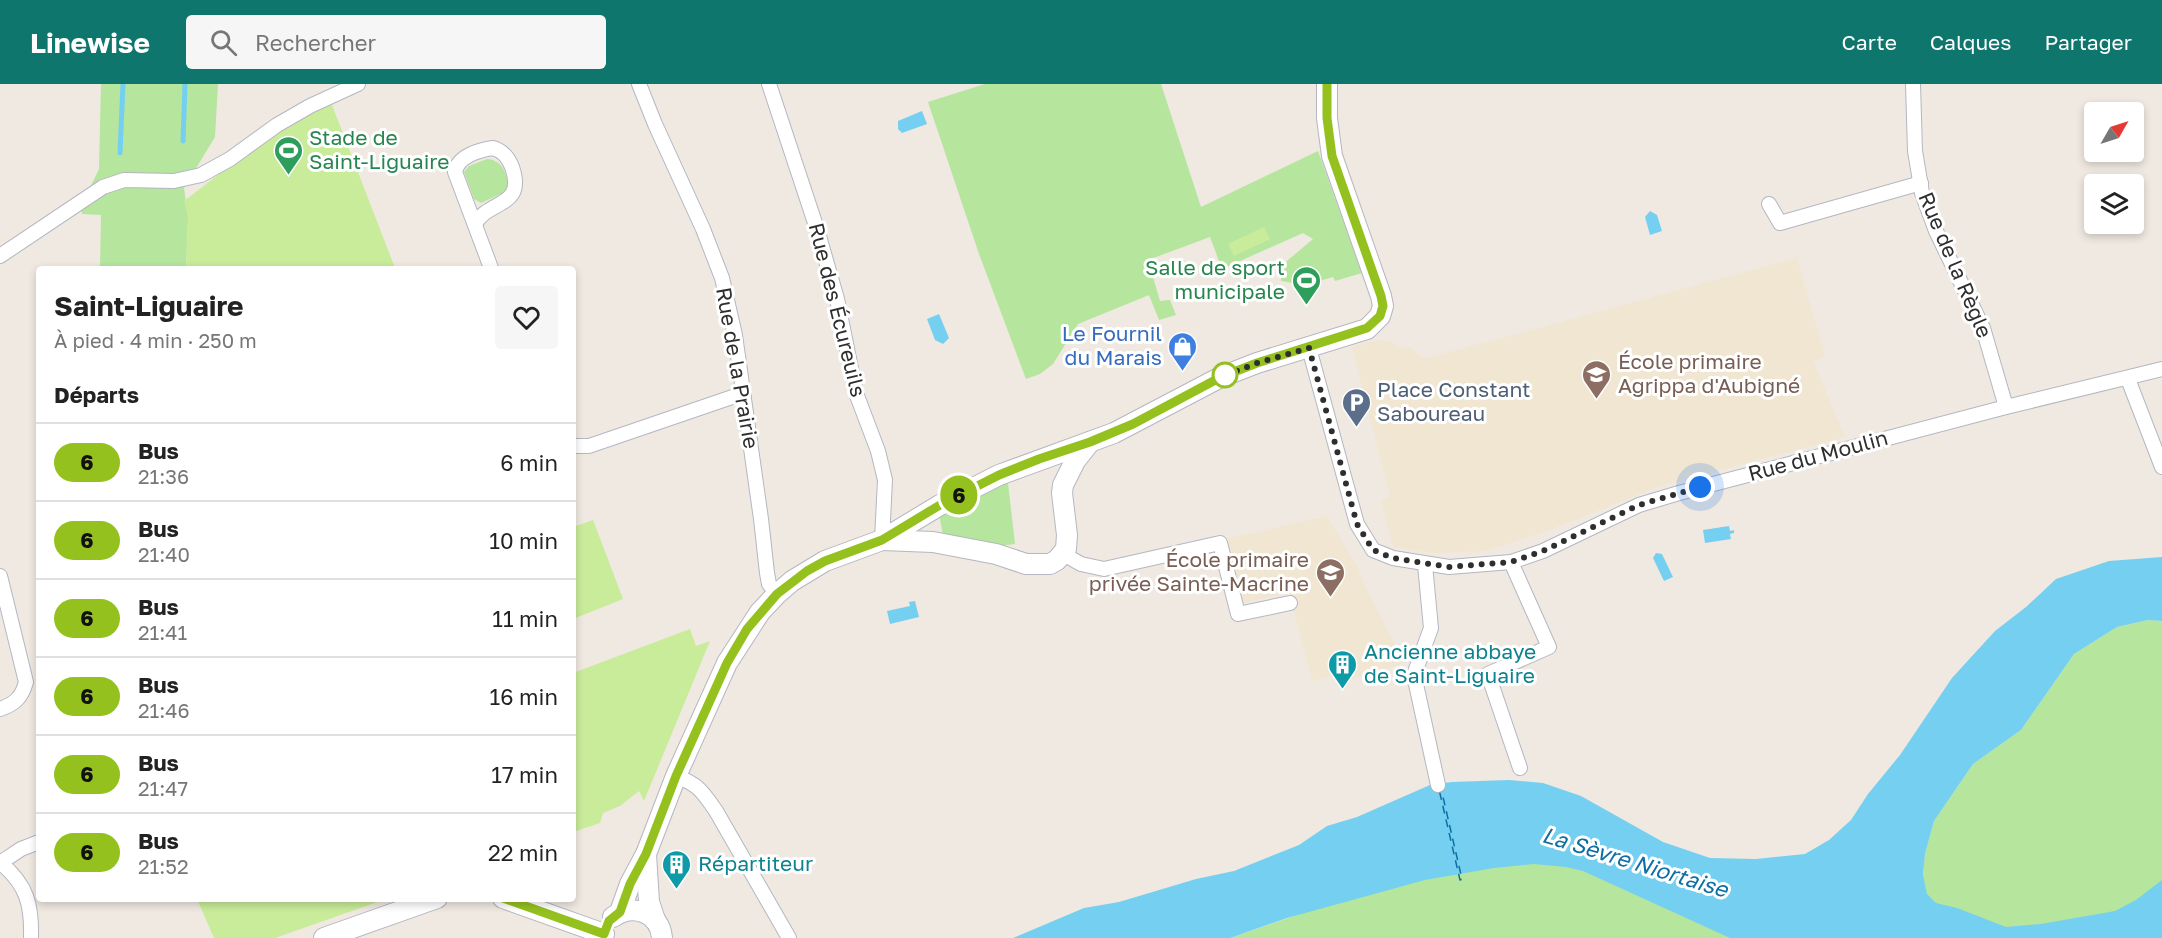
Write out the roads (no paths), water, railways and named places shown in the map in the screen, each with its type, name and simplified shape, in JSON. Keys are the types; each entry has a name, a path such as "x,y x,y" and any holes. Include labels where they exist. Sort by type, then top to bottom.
{"street":[{"path":"0,256 103,187 124,180 174,181 201,175 230,159 277,125 310,106 358,84"},
{"name":"Rue de la Prairie","path":"639,84 703,229 722,278 735,335 744,393 767,573 769,584 777,594"},
{"name":"Rue des Écureuils","path":"769,84 817,229 837,299 856,393 878,451 885,480 882,540"},
{"path":"514,902 603,936 609,921 620,912 633,877 646,854 676,776 727,663 747,629 777,594 807,571 825,561 882,540 927,512 999,475 1133,424 1221,377 1257,363 1367,328 1380,316 1383,306 1381,296 1332,156 1327,118 1327,84"},
{"name":"Rue de la Règle","path":"1913,84 1915,151 1921,183 1936,231 1983,328 2006,407"},
{"path":"474,224 479,217 505,202 514,191 515,177 509,160 504,153 493,148 464,158 455,168 456,178 490,266"},
{"path":"1769,204 1780,223 1921,183"},
{"name":"Rue du Moulin","path":"1309,348 1357,524 1373,550 1393,558 1425,565 1449,567 1511,562 1543,551 1639,505 1659,499 2006,407 2162,369"},
{"path":"2128,379 2162,467"},
{"path":"576,446 589,446 744,393"},
{"path":"882,540 933,542 996,554 1035,565 1050,564 1064,554 1066,549 1063,485 1075,461 1090,442"},
{"path":"1039,459 1056,468 1063,485"},
{"path":"927,512 922,525 923,531 933,542"},
{"path":"1064,554 1081,564 1104,569 1220,543 1238,614 1290,603"},
{"path":"1511,562 1549,647 1488,674 1520,768"},
{"path":"1425,565 1431,628 1414,675 1438,785"},
{"path":"0,576 26,682 24,690 14,703 0,709"},
{"path":"676,776 694,783 716,811 789,938"},
{"path":"31,938 30,905 25,890 13,873 1,863 21,849 36,844"},
{"path":"646,854 649,902 659,929"},
{"path":"324,938 426,902"},
{"path":"620,912 643,911 659,929"}],"water":[{"path":"922,111 927,124 902,133 898,129 898,121"},
{"path":"1650,211 1657,215 1662,231 1650,235 1645,217"},
{"path":"939,314 949,338 943,344 935,340 927,319"},
{"path":"1729,526 1730,531 1734,530 1734,533 1730,534 1731,539 1705,543 1703,530"},
{"path":"1656,553 1662,554 1673,577 1664,581 1653,558"},
{"name":"La Sèvre Niortaise","path":"2162,557 2162,621 2148,620 2117,627 2074,654 2021,730 1973,764 1934,821 1925,854 1923,875 1927,894 1936,903 1957,908 2006,927 2041,924 2115,911 2136,900 2162,880 2162,938 1730,938 1583,871 1534,864 1494,868 1425,880 1287,918 1230,938 1013,938 1084,908 1119,902 1196,879 1234,871 1299,845 1327,826 1357,817 1430,785 1452,782 1509,780 1543,783 1581,796 1663,842 1710,858 1756,859 1805,854 1829,840 1851,820 1868,794 1900,755 1952,678 1995,631 2026,607 2056,579 2109,561"},
{"path":"915,601 919,617 890,624 887,611 910,606 909,602"}],"waterway":[{"path":"120,153 123,84"},
{"path":"183,141 185,84"}],"place":[{"name":"Stade de Saint-Liguaire","path":"288,176"},
{"name":"Salle de sport municipale","path":"1306,306"},
{"name":"Le Fournil du Marais","path":"1183,372"},
{"name":"École primaire Agrippa d'Aubigné","path":"1597,400"},
{"name":"Place Constant Saboureau","path":"1356,428"},
{"name":"École primaire privée Sainte-Macrine","path":"1330,598"},
{"name":"Ancienne abbaye de Saint-Liguaire","path":"1343,690"},
{"name":"Répartiteur","path":"677,890"}]}
